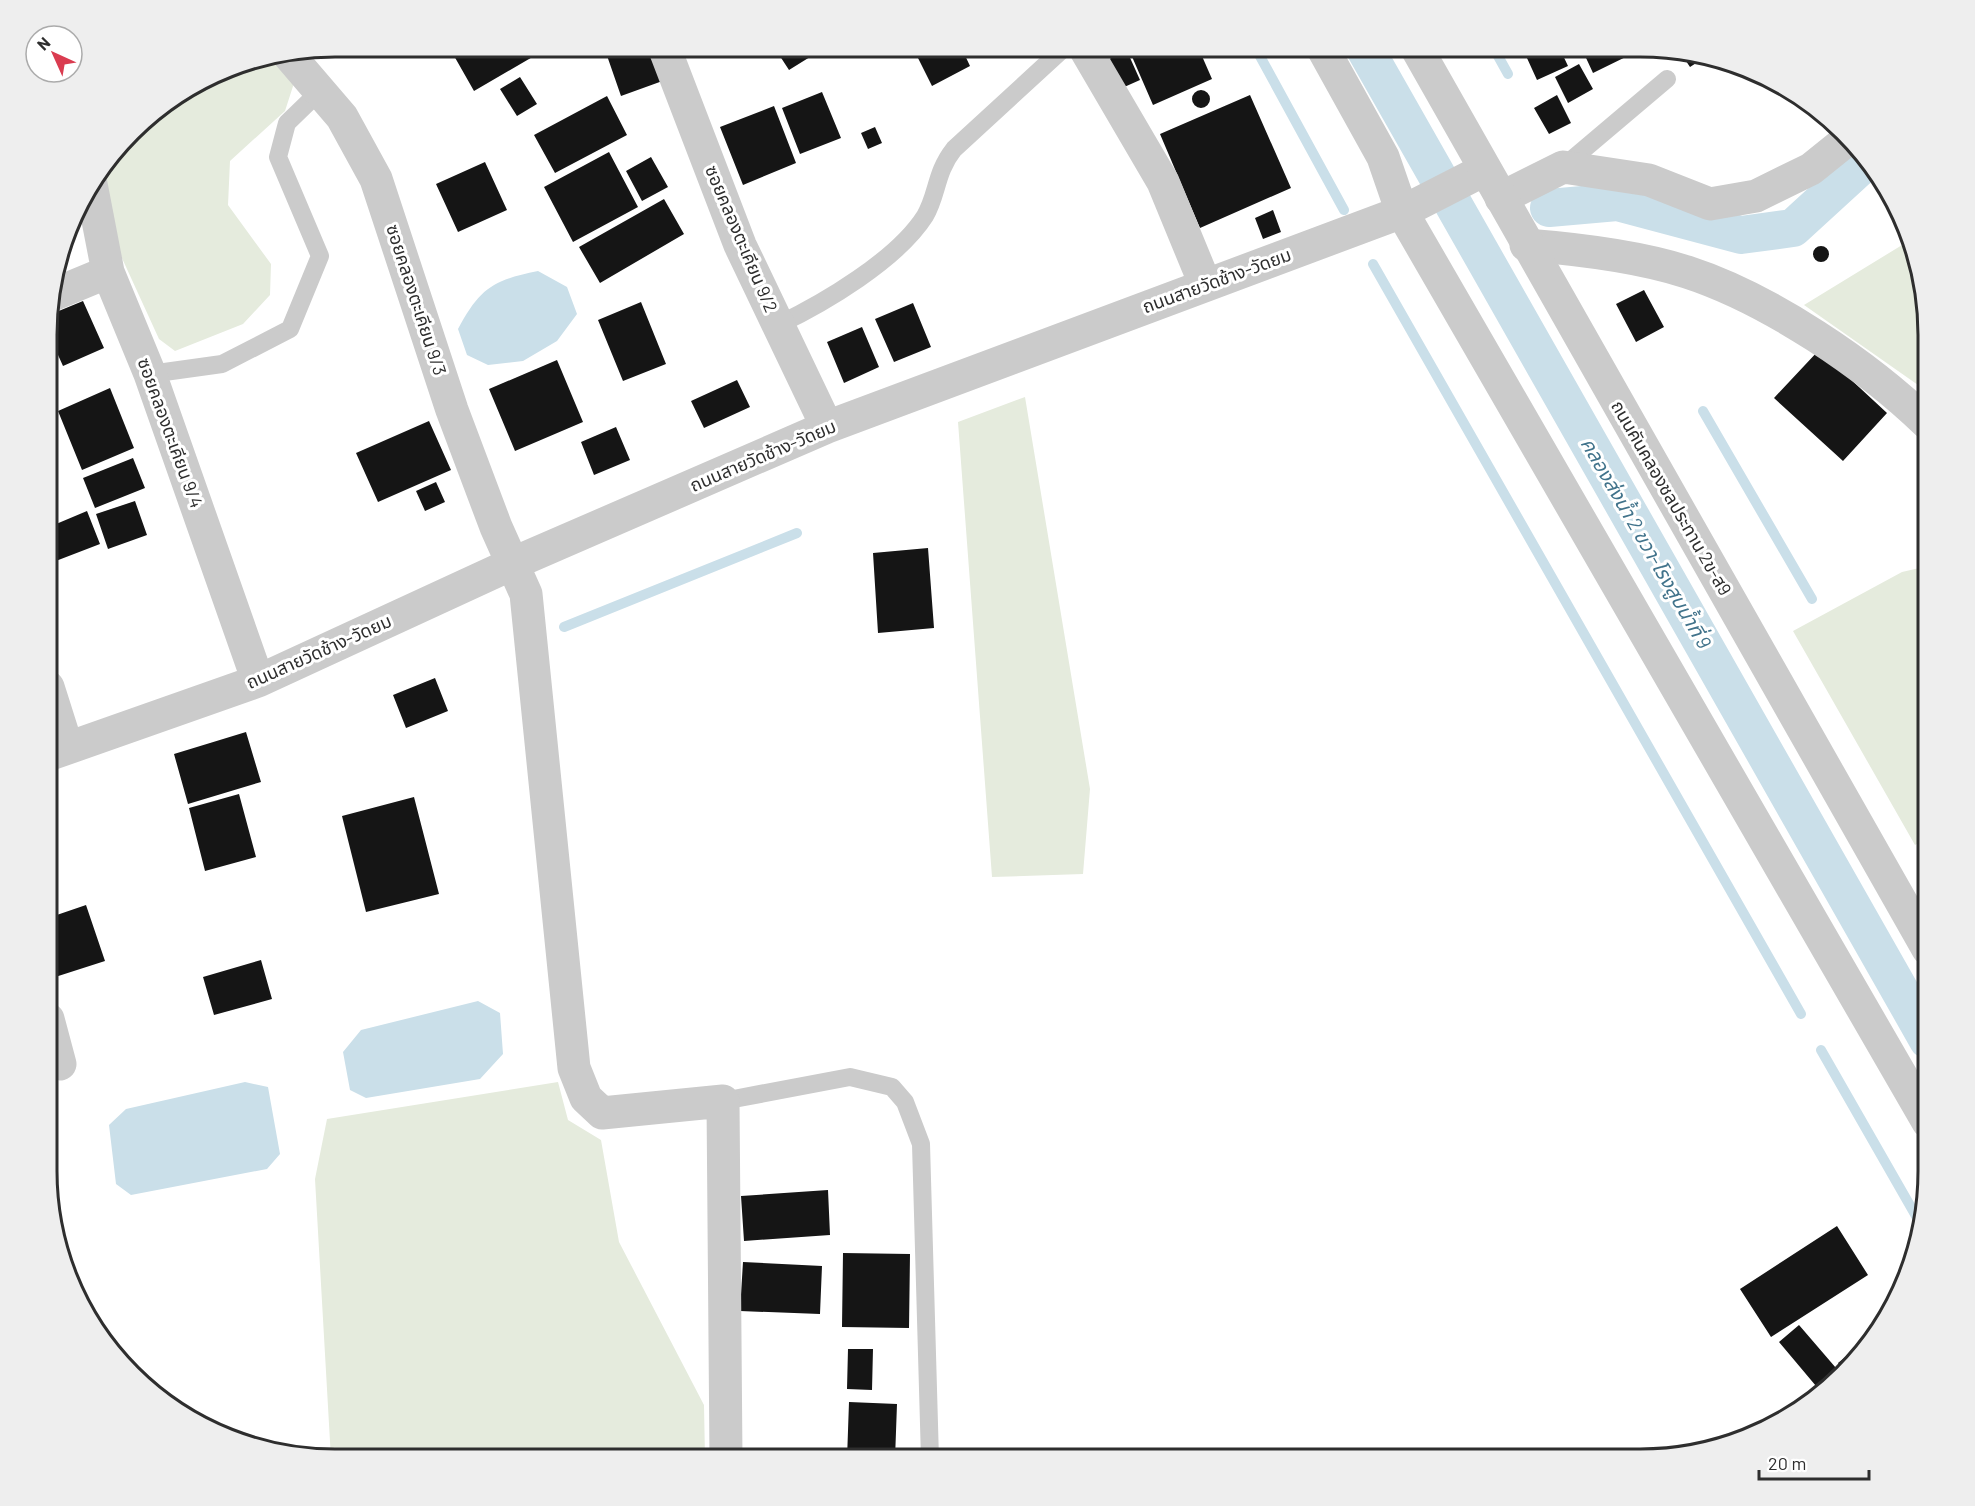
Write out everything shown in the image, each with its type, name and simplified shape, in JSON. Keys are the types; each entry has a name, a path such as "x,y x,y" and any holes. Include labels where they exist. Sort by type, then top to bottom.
{"street":[{"name":"ซอยคลองตะเคียน 9/2","path":"668,57 740,245 827,428"},
{"path":"1090,57 1163,182 1205,284"},
{"path":"1328,57 1918,1104"},
{"name":"ถนนคันคลองชลประทาน 2ข-ส9","path":"1421,57 1476,174 1501,198 1918,931"},
{"name":"ซอยคลองตะเคียน 9/3","path":"293,60 342,117 376,179 452,410 496,527 526,594 574,1068 586,1098 602,1113 723,1101"},
{"path":"1501,198 1563,167 1649,180 1710,204 1756,196 1811,169 1841,144"},
{"name":"ถนนสายวัดช้าง-วัดยม","path":"57,751 258,681 514,563 827,428 1412,207 1476,174"},
{"name":"ซอยคลองตะเคียน 9/4","path":"94,197 108,272 150,374 258,681"},
{"path":"1526,245 1580,249 1687,272 1765,305 1858,366 1918,415"},
{"path":"60,292 108,272"},
{"path":"57,1053 60,1064"},
{"path":"723,1101 726,1449"}],"lane":[{"path":"778,325 817,306 903,244 926,214 942,165 954,149 1054,57"},
{"path":"1563,167 1667,79"},
{"path":"150,374 222,364 290,329 320,256 278,157 287,123 320,91"},
{"path":"723,1101 850,1077 892,1087 905,1102 921,1144 930,1449"}],"shaded area":[{"path":"280,62 295,80 285,111 230,161 228,205 271,264 270,295 243,324 175,351 159,339 121,256 104,181 126,152 152,126 196,94 229,78"},
{"path":"1903,245 1909,263 1916,299 1918,385 1804,305"},
{"path":"1025,397 1090,789 1083,874 992,877 958,422"},
{"path":"1918,568 1918,843 1915,845 1793,631 1902,572"},
{"path":"558,1082 568,1120 601,1140 619,1242 704,1405 705,1449 330,1449 315,1179 327,1119"}],"water":[{"path":"538,271 567,287 577,314 557,341 523,361 488,365 467,355 458,329 473,304 489,288 499,282"},
{"path":"478,1001 500,1013 503,1054 480,1079 366,1098 350,1090 343,1052 361,1030"},
{"path":"245,1082 268,1087 280,1154 267,1169 131,1195 116,1184 109,1125 126,1109"}],"building":[{"path":"455,57 532,57 474,91"},
{"path":"607,57 660,57 668,79 621,96"},
{"path":"781,57 810,57 789,70"},
{"path":"966,57 970,66 932,86 918,58"},
{"path":"1130,57 1140,80 1122,88 1109,59"},
{"path":"1132,57 1202,57 1212,79 1153,105"},
{"path":"1527,57 1564,57 1568,66 1537,80"},
{"path":"1586,57 1626,57 1593,73"},
{"path":"1686,61 1697,63 1690,67"},
{"path":"1579,64 1593,89 1568,103 1555,77"},
{"path":"520,77 537,104 517,116 500,89"},
{"path":"1201,90 1207,93 1210,99 1207,105 1201,108 1195,105 1192,99 1195,93"},
{"path":"822,92 841,138 800,154 782,108"},
{"path":"1250,95 1291,188 1200,228 1160,134"},
{"path":"1557,95 1571,123 1549,134 1534,108"},
{"path":"607,96 627,135 555,173 534,135"},
{"path":"774,106 796,163 743,185 720,127"},
{"path":"875,127 882,143 868,149 861,133"},
{"path":"609,152 638,207 573,242 544,187"},
{"path":"651,157 668,187 642,201 626,171"},
{"path":"485,162 507,210 458,232 436,184"},
{"path":"664,199 684,234 600,283 579,247"},
{"path":"1273,210 1281,232 1263,239 1255,218"},
{"path":"1818,246 1824,246 1829,254 1827,260 1818,262 1813,257 1813,251"},
{"path":"1644,290 1664,327 1636,342 1616,304"},
{"path":"83,301 104,348 63,366 57,353 58,311"},
{"path":"641,302 666,364 623,381 598,320"},
{"path":"913,303 931,347 894,362 875,319"},
{"path":"862,327 879,367 844,383 827,342"},
{"path":"1819,350 1887,413 1843,461 1774,398"},
{"path":"557,360 583,422 515,451 489,389"},
{"path":"737,380 750,407 704,428 691,401"},
{"path":"110,388 134,448 82,470 58,411"},
{"path":"429,421 451,470 378,502 356,453"},
{"path":"616,427 630,460 594,475 581,442"},
{"path":"133,458 145,488 95,508 83,478"},
{"path":"436,482 445,502 425,511 416,491"},
{"path":"135,501 147,535 108,549 96,514"},
{"path":"87,511 100,544 57,561 57,524"},
{"path":"928,548 934,628 878,633 873,553"},
{"path":"435,678 448,711 406,728 393,695"},
{"path":"246,732 261,782 188,804 174,754"},
{"path":"239,794 256,857 205,871 189,808"},
{"path":"414,797 439,894 366,912 342,816"},
{"path":"86,905 105,961 57,976 57,915"},
{"path":"261,960 272,999 214,1015 203,977"},
{"path":"828,1190 830,1235 744,1241 741,1196"},
{"path":"1837,1226 1868,1275 1771,1337 1740,1289"},
{"path":"843,1253 910,1254 909,1328 842,1327"},
{"path":"743,1262 822,1266 820,1314 740,1311"},
{"path":"1799,1325 1836,1367 1816,1386 1779,1342"},
{"path":"848,1349 873,1349 872,1390 847,1389"},
{"path":"849,1402 897,1404 895,1449 847,1449"}],"waterway":[{"path":"1260,57 1344,210"},
{"name":"คลองส่งน้ำ 2 ขวา-โรงสูบน้ำที่ 9","path":"1370,57 1918,1022"},
{"path":"1499,57 1508,74"},
{"path":"1549,208 1617,202 1741,235 1793,228 1860,166"},
{"path":"1373,264 1801,1014"},
{"path":"1703,411 1812,599"},
{"path":"564,627 797,533"},
{"path":"1821,1050 1915,1214"}]}
